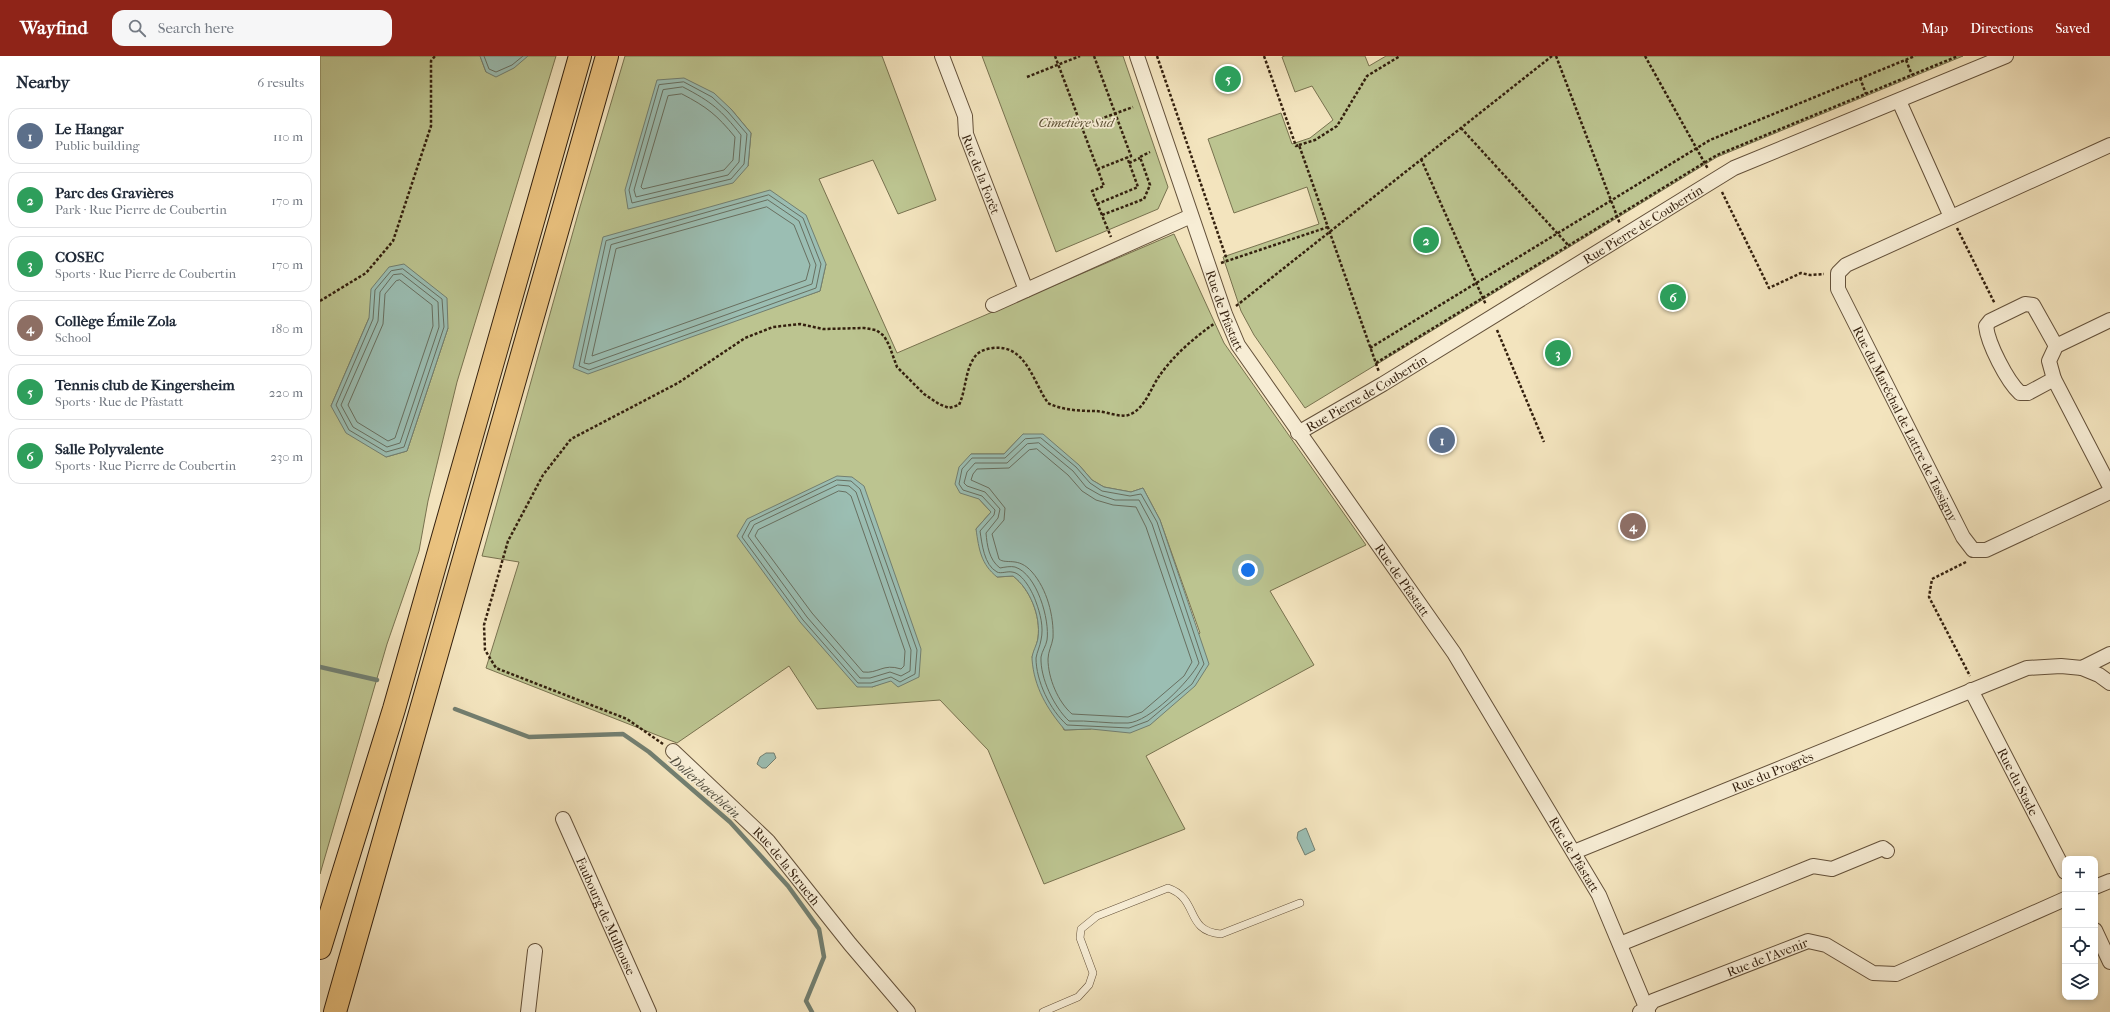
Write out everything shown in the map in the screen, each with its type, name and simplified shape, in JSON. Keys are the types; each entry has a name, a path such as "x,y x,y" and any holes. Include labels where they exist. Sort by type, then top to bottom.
{"highway":[{"path":"320,948 394,709 580,56"},
{"path":"335,1012 607,56"}],"street":[{"name":"Rue de la Forêt","path":"942,56 965,116 966,134 1026,290"},
{"name":"Rue de Pfastatt","path":"1137,56 1191,216 1238,345 1298,433 1454,654 1599,896 1620,944 1645,1011"},
{"name":"Rue Pierre de Coubertin","path":"1298,433 1383,384 1734,168 2006,56"},
{"path":"1899,101 1951,217"},
{"path":"1838,273 1846,265 2110,145"},
{"path":"993,305 1116,250 1146,232 1191,216"},
{"name":"Rue du Maréchal de Lattre de Tassigny","path":"1838,273 1838,288 1963,537 1973,550"},
{"path":"2054,379 2028,392 2020,394 2013,387 1987,336 1986,326 1990,322 2025,304 2033,305 2056,346"},
{"path":"2110,320 2056,346 2049,361 2054,379 2110,487"},
{"path":"1973,550 1986,550 2110,492"},
{"path":"2082,668 2110,654"},
{"name":"Rue du Progrès","path":"1574,852 2027,668 2061,666 2082,668"},
{"path":"2082,668 2099,675 2110,683"},
{"name":"Rue du Stade","path":"1971,690 2062,866"},
{"name":"Rue de la Strueth","path":"673,751 768,841 850,944 908,1012"},
{"name":"Faubourg de Mulhouse","path":"563,818 649,1012"},
{"path":"1620,944 1813,866 1832,869 1883,848 1888,852"},
{"path":"2098,886 2110,881"},
{"name":"Rue de l'Avenir","path":"1645,1011 1654,1001 1808,941 1826,945 1873,974 1896,974 2062,900"},
{"path":"2098,936 2110,962"},
{"path":"528,1012 535,951"}],"lane":[{"path":"1043,1012 1078,997 1089,985 1093,973 1080,938 1081,929 1097,916 1168,888 1178,892 1184,898 1201,928 1210,933 1221,934 1300,903"}],"path":[{"path":"320,300 366,273 393,241 431,126 430,56"},
{"path":"431,62 435,56"},
{"path":"1055,56 1104,186 1092,190 1116,250"},
{"path":"1027,77 1080,56"},
{"path":"1094,56 1131,156 1098,169"},
{"path":"1157,56 1227,260"},
{"path":"1264,56 1296,146 1315,140 1337,126 1367,76 1400,56"},
{"path":"673,751 628,720 496,668 485,650 484,625 508,541 542,474 571,439 678,383 745,338 773,327 800,324 823,330 864,328 876,330 884,336 897,367 924,394 948,408 959,404 964,394 969,369 974,357 984,350 997,348 1009,350 1027,364 1048,403 1065,409 1107,412 1122,415 1132,414 1146,400 1160,375 1198,335 1552,56"},
{"path":"1556,56 1610,201 1626,234"},
{"path":"1645,56 1697,148 1713,180 1720,188 1769,288 1801,273 1810,275 1838,273"},
{"path":"1370,348 1710,140 1915,56"},
{"path":"1906,60 1920,92"},
{"path":"1860,78 1874,111"},
{"path":"1081,126 1133,107"},
{"path":"1461,128 1568,246"},
{"path":"1299,145 1383,384"},
{"path":"1129,163 1150,152"},
{"path":"1097,204 1138,187 1127,158"},
{"path":"1102,215 1144,199 1150,185 1140,158"},
{"path":"1422,159 1544,442"},
{"path":"1951,217 2001,316"},
{"path":"1209,267 1328,226"},
{"path":"1971,690 1971,678 1968,671 1929,597 1932,579 1967,562 1973,550"}],"green space":[{"path":"320,56 480,56 486,72 528,56 556,56 457,382 428,501 419,551 387,644 320,874","holes":["369,318 448,328 407,451 386,457 331,406"]},
{"path":"625,56 882,56 936,200 898,214 873,160 819,179 897,353 1174,234 1224,343 1366,545 1270,591 1314,665 1146,756 1185,829 1044,884 988,750 940,700 817,709 789,666 677,743 486,668 519,562 482,556 580,207","holes":["731,109 751,133 748,166","826,264 820,291 762,311","1023,434 1079,465 1092,480 1104,487 1131,492 1143,488 1160,520 1200,633 1091,729 1064,730 1032,657 1038,641 1038,621 1033,604 1024,588 1013,576 997,577 976,529 991,512 979,499 971,454 1004,454","852,477 891,680 872,687"]},
{"name":"Cimetière Sud","path":"982,56 1123,56 1168,187 1158,209 1056,252"},
{"path":"1365,56 1369,66 1386,56 1963,56 1717,157 1305,408 1254,335 1241,311 1223,257 1319,224 1307,187 1234,213 1208,139 1281,113 1292,144 1310,138 1333,120 1312,86 1295,92 1282,57"}],"water":[{"path":"480,56 528,56 514,68 496,77 486,72"},
{"path":"684,78 714,93 731,109 751,133 748,166 733,183 628,209 625,190 657,80"},
{"path":"770,190 806,215 826,264 820,291 588,374 573,368 603,237"},
{"path":"404,264 447,298 448,328 407,451 386,457 346,433 331,406 369,318 371,289 389,267"},
{"path":"1023,434 1043,434 1079,465 1092,480 1104,487 1131,492 1143,488 1160,520 1209,664 1195,686 1150,725 1130,733 1091,729 1065,730 1047,706 1035,679 1033,669 1032,656 1037,641 1038,621 1033,604 1019,581 1013,576 997,577 987,567 980,550 976,529 991,512 979,499 960,493 955,484 959,467 971,454 1004,454"},
{"path":"837,476 852,477 864,486 921,649 919,677 898,687 891,681 872,687 857,687 800,622 737,536 747,519"},
{"path":"766,753 774,753 776,758 766,768 762,768 757,764 760,757"},
{"path":"1306,828 1315,850 1305,855 1297,838 1298,832"}],"waterway":[{"name":"Dollerbaechlein","path":"320,667 377,680"},
{"name":"Dollerbaechlein","path":"455,709 529,737 623,734 649,752 730,822 788,886 819,929 824,957 806,1001 812,1012"}],"place":[{"name":"Tennis club de Kingersheim","path":"1228,79"},
{"name":"Parc des Gravières","path":"1426,240"},
{"name":"Salle Polyvalente","path":"1673,297"},
{"name":"COSEC","path":"1558,353"},
{"name":"Le Hangar","path":"1442,440"},
{"name":"Collège Émile Zola","path":"1633,526"}]}
